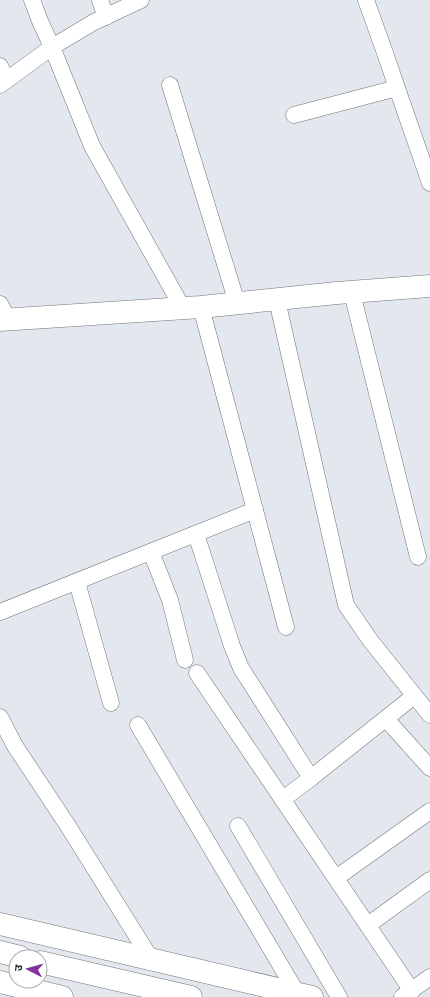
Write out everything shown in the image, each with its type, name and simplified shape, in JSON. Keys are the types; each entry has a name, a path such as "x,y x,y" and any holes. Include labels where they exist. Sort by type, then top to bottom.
{"main road":[{"path":"3,314 191,307 430,286"},
{"path":"0,924 305,995"},
{"path":"48,964 191,997"},
{"path":"0,982 62,997"}],"street":[{"path":"32,0 92,146 191,307 255,510 286,627"},
{"path":"100,0 106,17"},
{"path":"2,77 94,22 141,0"},
{"path":"366,0 430,183"},
{"path":"170,85 237,303"},
{"path":"294,115 397,88"},
{"path":"352,292 418,557"},
{"path":"277,300 346,605 360,626 430,715"},
{"path":"0,612 255,510"},
{"path":"196,534 232,646 241,668 311,778"},
{"path":"151,552 170,600 185,660"},
{"path":"77,582 111,703"},
{"path":"197,673 368,925 407,994 430,977"},
{"path":"283,800 414,696"},
{"path":"1,718 15,746 68,826 151,959"},
{"path":"386,719 430,768"},
{"path":"138,725 305,995"},
{"path":"336,878 430,811"},
{"path":"238,826 339,997"},
{"path":"368,925 430,880"}]}
